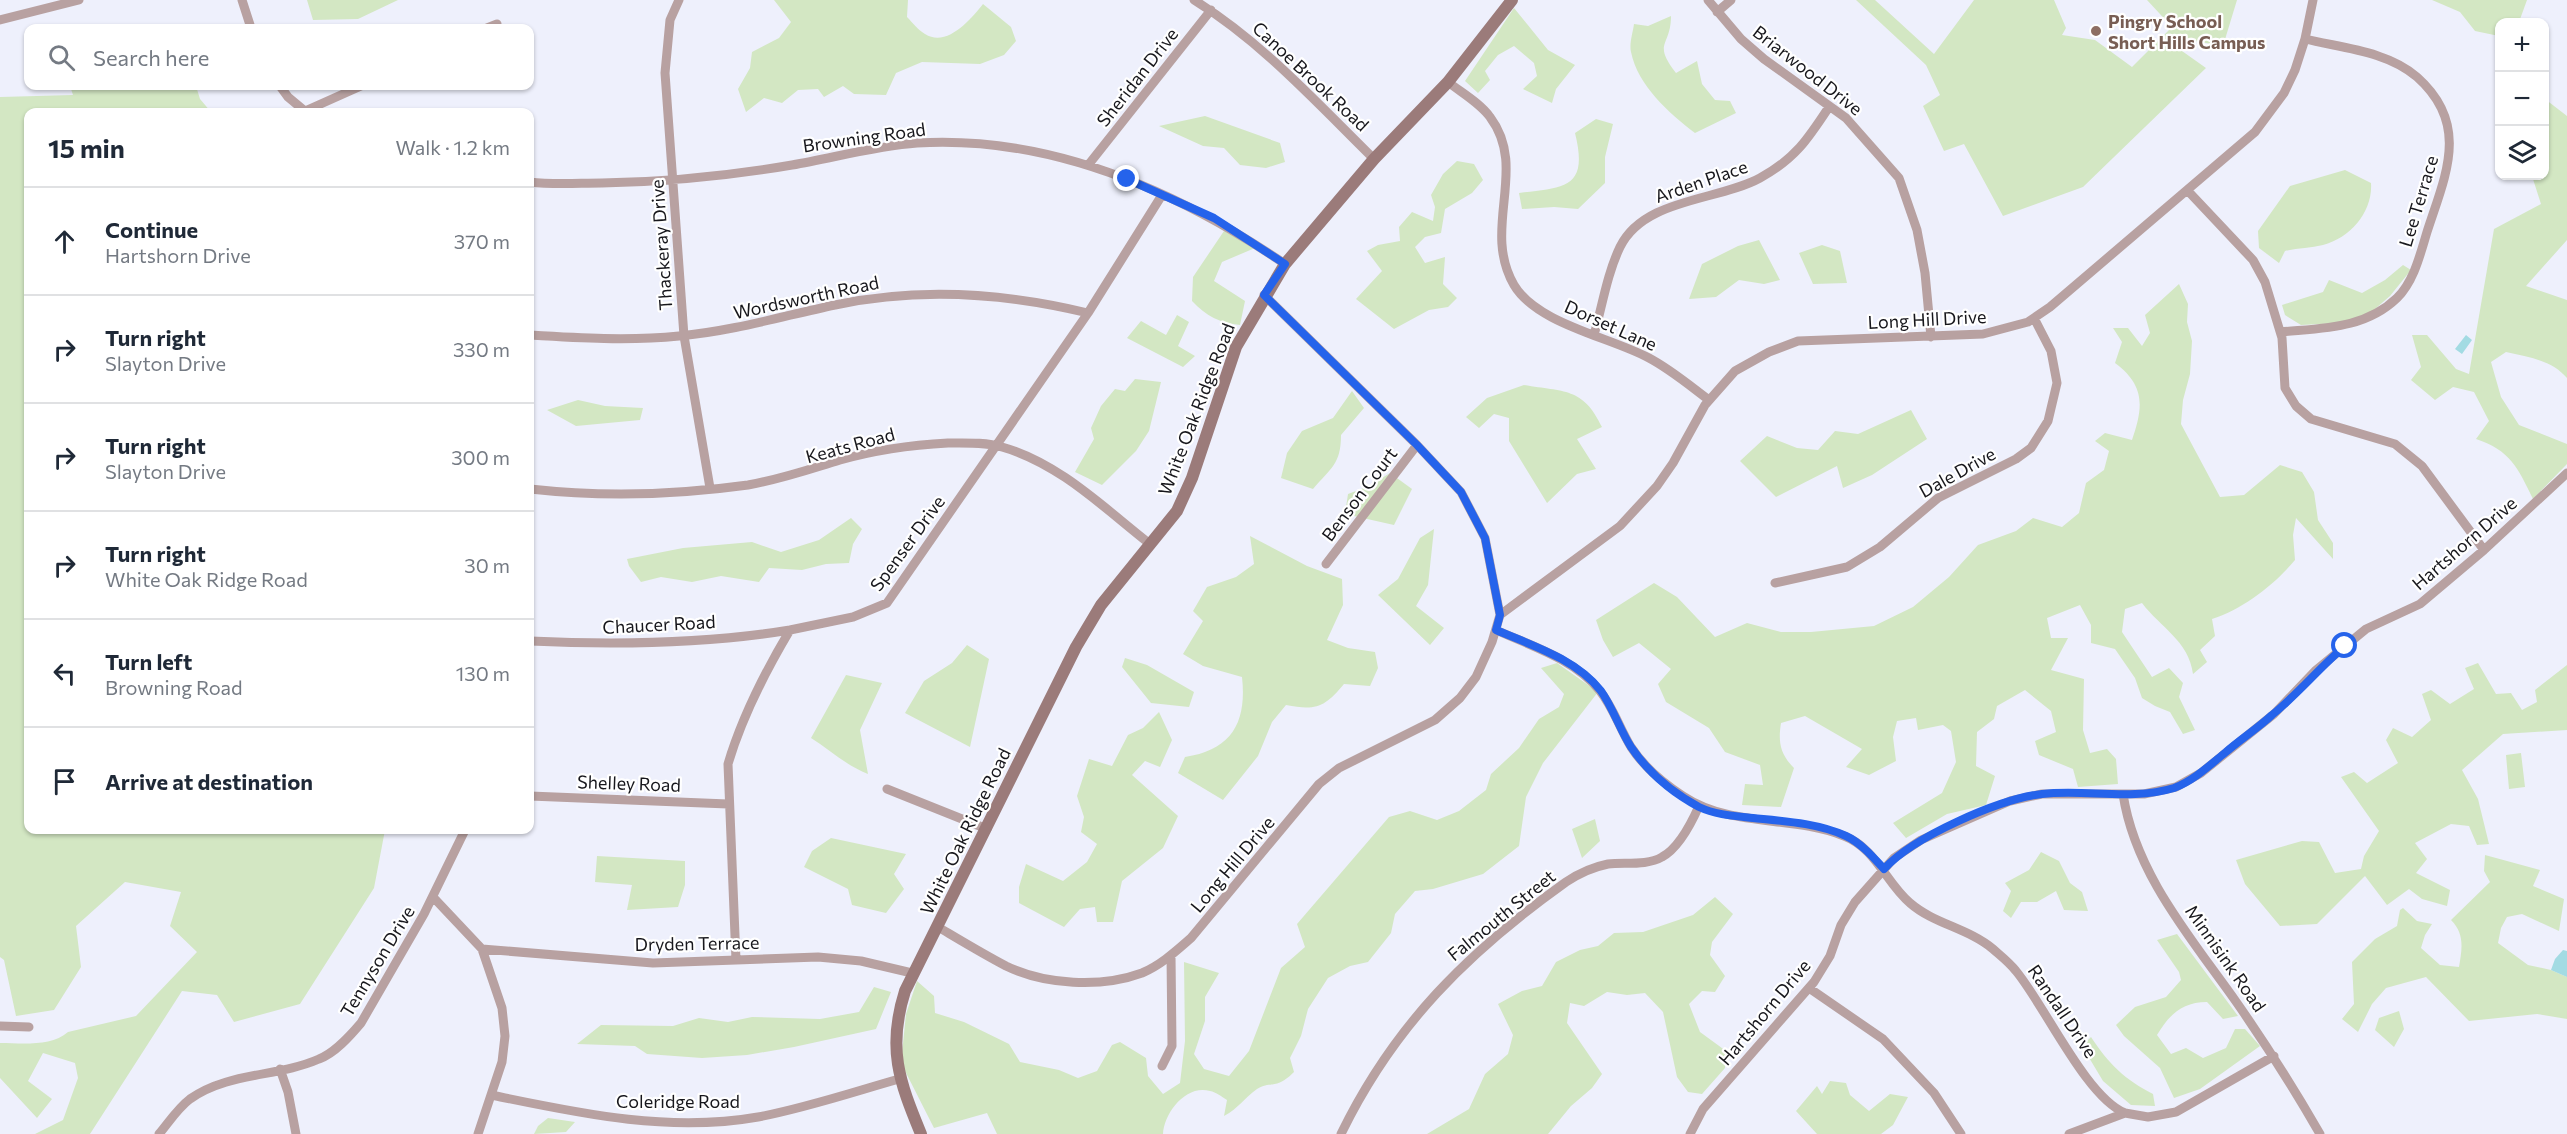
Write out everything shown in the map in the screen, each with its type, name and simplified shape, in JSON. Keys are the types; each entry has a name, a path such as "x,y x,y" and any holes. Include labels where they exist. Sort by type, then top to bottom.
{"street":[{"path":"0,20 79,0"},
{"path":"242,0 250,24"},
{"name":"Thackeray Drive","path":"679,0 670,20 666,42 665,73 684,336 710,488"},
{"name":"Canoe Brook Road","path":"1194,0 1262,51 1374,159"},
{"name":"White Oak Ridge Road","path":"921,1134 899,1079 896,1062 897,1023 912,973 938,927 1088,625 1177,511 1188,486 1236,347 1264,295 1285,264 1374,159 1448,82 1512,0"},
{"name":"Briarwood Drive","path":"1708,0 1741,39 1764,59 1846,118 1899,178 1917,230 1925,273 1932,337"},
{"path":"1718,12 1731,0"},
{"name":"Long Hill Drive","path":"938,927 1008,967 1036,977 1113,981 1143,972 1171,955 1191,938 1319,784 1339,768 1435,720 1460,699 1476,677 1500,615 1620,526 1657,486 1709,400 1734,371 1768,352 1798,341 1983,334 2028,322 2081,283 2256,132 2272,112 2295,70 2305,39 2313,0"},
{"name":"Sheridan Drive","path":"1089,164 1210,10"},
{"name":"Lee Terrace","path":"2281,333 2348,326 2372,316 2397,298 2408,285 2416,267 2450,161 2448,130 2441,110 2431,92 2417,77 2400,64 2377,55 2305,39"},
{"name":"Dorset Lane","path":"1448,82 1485,111 1501,135 1507,154 1500,244 1515,286 1559,322 1648,357 1709,400"},
{"path":"283,90 300,108"},
{"path":"314,108 352,90"},
{"name":"Arden Place","path":"1594,335 1621,246 1631,234 1663,209 1735,189 1761,178 1803,148 1829,107"},
{"name":"Browning Road","path":"534,182 719,177 916,143 992,145 1089,164 1224,224 1285,264"},
{"path":"2188,191 2253,260 2265,282 2281,333 2285,388 2296,406 2311,419 2395,444 2422,466 2484,550"},
{"name":"Spenser Drive","path":"790,630 853,617 887,603 1088,313 1162,195"},
{"name":"Wordsworth Road","path":"534,335 601,340 684,336 756,325 836,305 891,296 947,294 1003,297 1088,313"},
{"path":"1264,295 1417,445 1461,492 1485,538 1500,615"},
{"name":"Dale Drive","path":"1774,583 1847,567 1880,547 1938,498 2016,459 2031,448 2048,421 2057,383 2051,351 2034,318"},
{"name":"Keats Road","path":"534,489 567,493 658,494 801,475 840,460 880,450 921,444 996,445 1015,450 1060,475 1150,544"},
{"name":"Benson Court","path":"1326,564 1417,445"},
{"name":"Hartshorn Drive","path":"1690,1134 1703,1109 1809,988 1830,956 1841,925 1855,902 1894,858 1921,840 2010,801 2042,794 2144,794 2176,787 2201,773 2274,714 2315,671 2366,629 2420,604 2484,550 2567,472"},
{"path":"736,960 728,764 736,735 770,664 790,630"},
{"name":"Chaucer Road","path":"534,641 609,644 762,635 790,630"},
{"name":"Randall Drive","path":"1496,630 1558,658 1585,675 1601,692 1631,747 1644,763 1661,781 1699,807 1722,815 1797,824 1846,836 1860,845 1884,869 1907,901 1917,909 1977,937 2016,970 2099,1095 2109,1105 2125,1113"},
{"path":"887,789 987,829"},
{"name":"Minnisink Road","path":"2123,794 2127,823 2135,845 2159,890 2274,1056 2320,1134"},
{"name":"Shelley Road","path":"534,796 728,804"},
{"name":"Falmouth Street","path":"1341,1134 1364,1088 1397,1039 1465,962 1581,873 1606,864 1652,861 1662,858 1690,826 1699,807"},
{"name":"Tennyson Drive","path":"159,1134 189,1100 206,1090 320,1059 350,1036 361,1023 433,897 463,834"},
{"path":"433,897 482,949 502,1008 505,1036 502,1062 478,1134"},
{"name":"Dryden Terrace","path":"482,949 653,963 839,958 912,973"},
{"path":"1162,1066 1172,1046 1171,955"},
{"path":"1809,988 1883,1039 1934,1093 1960,1134"},
{"path":"0,1026 29,1027"},
{"path":"2069,1134 2125,1113 2148,1118 2176,1112 2274,1056"},
{"path":"280,1069 290,1102 296,1134"},
{"name":"Coleridge Road","path":"491,1095 598,1117 703,1121 756,1117 899,1079"}],"green space":[{"path":"307,0 398,0 358,19 313,20"},
{"path":"774,0 908,0 907,17 922,32 933,37 950,35 958,30 983,4 1011,27 1016,41 1004,55 980,64 922,62 896,73 886,95 854,94 843,86 824,97 818,89 798,90 782,103 764,98 746,112 738,89 750,68 752,52 779,38 791,22"},
{"path":"1856,0 1875,0 1934,54 1974,0 2054,0 2066,28 2062,35 2095,40 2132,67 2172,27 2147,0 2237,0 2223,46 2195,41 2182,51 2206,68 2083,187 2003,216 1964,144 1944,151 1923,106 1940,95 1926,65"},
{"path":"2432,0 2527,0 2520,18 2495,18 2495,35 2475,31 2460,12"},
{"path":"1514,8 1548,50 1575,65 1556,89 1552,103 1523,89 1537,76 1534,63 1514,46 1498,55 1485,71 1490,80 1478,93 1465,81"},
{"path":"1671,16 1664,44 1665,55 1669,63 1676,73 1697,61 1702,84 1715,100 1730,101 1736,113 1695,133 1665,108 1647,87 1631,52 1634,24 1648,26"},
{"path":"71,90 197,90 200,99 208,108 24,108 24,834 384,834 374,888 300,1004 234,1022 217,995 182,991 90,1134 35,1134 63,1120 78,1078 75,1063 43,1053 28,1081 52,1099 37,1118 0,1078 0,1043 45,1042 68,1032 136,1016 197,952 170,926 181,892 125,882 76,926 81,967 54,1010 16,1016 4,960 0,957 0,97 73,95"},
{"path":"2549,102 2567,116 2567,240 2526,286 2567,300 2567,378 2547,363 2506,352 2491,362 2501,397 2519,425 2567,444 2567,464 2533,499 2512,462 2488,443 2476,439 2489,421 2474,392 2453,387 2435,400 2411,380 2421,367 2412,335 2427,335 2456,369 2469,374 2494,229 2541,204 2533,180 2549,180"},
{"path":"1205,116 1280,143 1285,162 1266,168 1240,165 1224,148 1203,146 1159,126"},
{"path":"1596,119 1613,124 1605,157 1605,183 1578,209 1554,207 1522,209 1519,193 1560,186 1569,182 1575,175 1578,151 1575,133"},
{"path":"1457,161 1474,164 1483,180 1472,193 1445,209 1441,233 1425,237 1415,247 1425,263 1445,257 1443,284 1457,298 1448,307 1429,310 1394,329 1356,299 1382,271 1367,251 1378,245 1400,241 1399,227 1412,212 1433,221 1435,207 1431,195 1443,174"},
{"path":"2345,170 2371,183 2368,204 2351,230 2323,245 2285,251 2279,263 2259,248 2258,231 2290,186"},
{"path":"1224,231 1255,248 1222,262 1214,281 1245,301 1240,325 1214,318 1192,301 1193,277"},
{"path":"1759,240 1780,280 1764,284 1739,280 1716,297 1689,299 1702,264 1738,246"},
{"path":"1822,245 1840,251 1847,283 1813,284 1799,253"},
{"path":"2403,265 2411,270 2390,296 2368,315 2340,323 2301,325 2285,315 2282,305 2323,292 2329,280 2362,293 2385,280"},
{"path":"2179,284 2188,304 2187,322 2192,341 2190,374 2183,400 2181,424 2220,497 2244,495 2280,465 2302,472 2314,492 2318,520 2333,543 2333,559 2296,518 2293,535 2295,560 2278,578 2246,603 2212,619 2215,636 2200,650 2207,662 2193,674 2186,652 2180,643 2142,603 2125,609 2122,632 2152,677 2169,668 2183,683 2179,697 2195,730 2183,734 2170,712 2142,698 2135,678 2115,649 2091,643 2091,625 2080,605 2047,618 2051,638 2068,638 2051,670 2084,679 2083,730 2090,753 2107,749 2116,759 2118,784 2078,787 2073,769 2039,755 2035,741 2056,732 2051,711 2025,690 1997,706 1994,719 1977,732 1976,766 1995,776 1986,805 1947,814 1906,838 1893,823 1942,793 1956,762 1951,731 1943,725 1918,730 1916,718 1897,721 1893,737 1896,761 1869,775 1846,767 1862,749 1805,716 1781,723 1781,747 1794,768 1781,807 1742,805 1745,784 1763,785 1760,765 1725,752 1709,728 1666,702 1658,684 1671,669 1639,643 1613,657 1603,640 1596,620 1654,583 1677,597 1715,637 1747,623 1781,632 1811,632 1874,626 1913,607 1949,577 1978,545 2016,531 2033,518 2062,527 2079,513 2086,483 2104,470 2109,451 2095,441 2105,433 2132,440 2136,428 2140,408 2137,389 2132,380 2115,363 2122,342 2113,328 2128,328 2142,346 2150,333 2145,315"},
{"path":"1177,315 1189,322 1178,346 1195,356 1183,367 1127,338 1141,321 1166,335"},
{"path":"1135,379 1161,382 1149,431 1136,451 1102,485 1075,472 1094,439 1091,428 1101,406 1115,389 1125,391"},
{"path":"1524,385 1561,391 1580,398 1595,414 1602,427 1577,439 1596,469 1577,474 1547,503 1509,441 1509,418 1494,414 1479,428 1466,417 1487,398"},
{"path":"1352,391 1364,408 1341,435 1339,453 1330,470 1313,489 1281,478 1287,453 1302,431 1333,418"},
{"path":"578,400 605,406 643,408 640,420 576,426 547,410"},
{"path":"1911,410 1927,439 1872,475 1843,488 1837,466 1776,497 1740,461 1767,436 1797,448 1818,450 1835,431 1858,434"},
{"path":"1390,473 1412,489 1394,525 1345,514 1348,494 1369,486"},
{"path":"851,518 862,529 853,544 849,563 826,564 802,570 769,568 759,582 721,576 692,582 661,577 641,582 629,566 627,559 683,548 752,542 781,552 819,540"},
{"path":"1434,529 1428,585 1416,606 1444,628 1430,645 1378,595 1398,579 1420,538"},
{"path":"1250,536 1307,566 1342,579 1343,605 1327,640 1348,648 1375,652 1378,668 1370,686 1344,684 1331,698 1313,707 1286,705 1272,722 1258,756 1223,800 1178,773 1185,757 1214,748 1233,731 1242,708 1242,677 1203,666 1183,654 1203,621 1193,611 1207,587 1236,577 1254,564"},
{"path":"967,645 989,659 970,747 905,713 924,681 952,663"},
{"path":"1125,658 1147,665 1194,692 1189,707 1151,703 1122,667"},
{"path":"1557,663 1598,692 1543,763 1526,797 1519,846 1483,874 1433,889 1415,891 1395,914 1391,933 1368,962 1350,966 1328,978 1308,1009 1301,1036 1290,1058 1294,1072 1288,1078 1278,1083 1262,1086 1224,1116 1227,1100 1210,1091 1193,1092 1185,1096 1172,1109 1167,1117 1163,1134 997,1134 987,1113 934,1128 901,1063 906,1014 917,981 934,996 935,1013 964,1022 1009,1044 1020,1062 1059,1070 1078,1078 1097,1071 1112,1045 1120,1042 1146,1058 1148,1076 1163,1094 1180,1083 1185,1041 1184,962 1219,973 1205,997 1205,1021 1194,1054 1204,1069 1229,1076 1249,1051 1281,968 1305,947 1297,924 1389,817 1410,811 1437,820 1459,811 1486,790 1491,774 1519,748 1539,719 1559,707 1564,694 1541,668"},
{"path":"2478,663 2496,694 2511,693 2522,710 2537,702 2535,690 2567,665 2567,730 2503,734 2462,770 2478,799 2489,844 2477,845 2469,826 2451,824 2415,843 2427,859 2416,873 2450,890 2447,906 2422,899 2409,889 2387,905 2365,876 2317,924 2280,926 2245,884 2236,860 2302,841 2319,842 2335,873 2361,869 2364,856 2379,831 2341,777 2354,772 2367,783 2398,763 2386,740 2393,728 2412,737 2431,720 2422,694 2431,690 2450,704 2474,689 2465,668"},
{"path":"846,675 882,683 860,730 868,774 811,738"},
{"path":"1159,712 1172,740 1160,767 1145,761 1132,775 1178,816 1163,848 1122,881 1113,922 1097,922 1095,907 1080,909 1064,927 1019,903 1019,887 1026,864 1063,881 1087,862 1097,844 1081,832 1084,817 1077,796 1089,759 1112,766 1128,735 1143,728"},
{"path":"2521,753 2525,787 2509,789 2506,755"},
{"path":"1595,819 1600,841 1582,858 1572,829"},
{"path":"831,838 906,854 894,874 904,889 886,913 852,905 848,889 804,867 812,851"},
{"path":"2041,852 2059,861 2070,883 2082,892 2088,911 2064,910 2056,891 2037,902 2021,902 2011,918 2003,911 2011,891 2005,883 2029,870"},
{"path":"2485,855 2540,870 2533,886 2564,899 2559,931 2522,914 2507,917 2501,928 2498,943 2528,965 2551,970 2567,977 2567,1019 2537,1014 2469,1021 2426,977 2386,988 2372,1004 2358,1032 2342,1019 2354,1004 2352,962 2375,939 2397,926 2400,910 2403,908 2417,921 2432,924 2421,948 2440,965 2459,967 2460,936 2451,920 2490,882 2484,871"},
{"path":"597,856 685,861 685,885 678,907 627,910 632,885 595,882"},
{"path":"1715,897 1733,914 1712,942 1710,955 1725,976 1715,992 1702,991 1689,1004 1700,1032 1726,1051 1725,1068 1702,1094 1688,1092 1677,1077 1663,1012 1645,993 1627,995 1607,992 1584,1006 1570,1003 1567,1023 1602,1074 1592,1088 1571,1106 1548,1134 1427,1134 1469,1109 1485,1074 1508,1054 1513,1035 1498,1004 1522,991 1542,986 1556,962 1580,950 1598,946 1614,933 1643,932 1693,915"},
{"path":"2177,934 2238,1016 2223,1019 2207,1002 2183,1007 2166,1021 2157,1035 2171,1054 2186,1048 2203,1058 2226,1048 2235,1029 2245,1029 2260,1046 2200,1089 2174,1098 2160,1068 2124,1036 2116,1025 2135,1007 2166,997 2181,980 2179,972 2157,940"},
{"path":"874,987 891,992 876,1029 794,1047 747,1055 702,1058 647,1054 635,1046 577,1044 601,1025 673,1026 699,1018 728,1022 752,1017 820,1019 859,1012"},
{"path":"2399,1011 2404,1029 2394,1047 2375,1030 2379,1018"},
{"path":"2091,1037 2118,1070 2153,1094 2155,1106 2131,1105 2103,1081 2082,1046"},
{"path":"1830,1081 1846,1083 1850,1095 1869,1111 1890,1094 1908,1097 1893,1125 1881,1134 1817,1134 1796,1111 1817,1086 1822,1094"},
{"path":"548,1118 575,1122 566,1132 534,1134 538,1126"}],"water":[{"path":"2466,335 2472,340 2462,354 2455,349"},
{"path":"2563,950 2567,951 2567,977 2551,970 2555,959"}],"place":[{"name":"Pingry School Short Hills Campus","path":"2096,31"}],"route":[{"path":"1127,179 1214,218 1285,264 1264,295 1417,445 1461,492 1485,538 1500,615 1496,630 1558,658 1585,675 1601,692 1631,747 1644,763 1661,781 1700,808 1722,815 1818,827 1846,836 1860,845 1884,869 1894,858 1921,840 2010,801 2042,794 2144,794 2176,787 2201,773 2274,714 2315,671 2345,646"}]}
